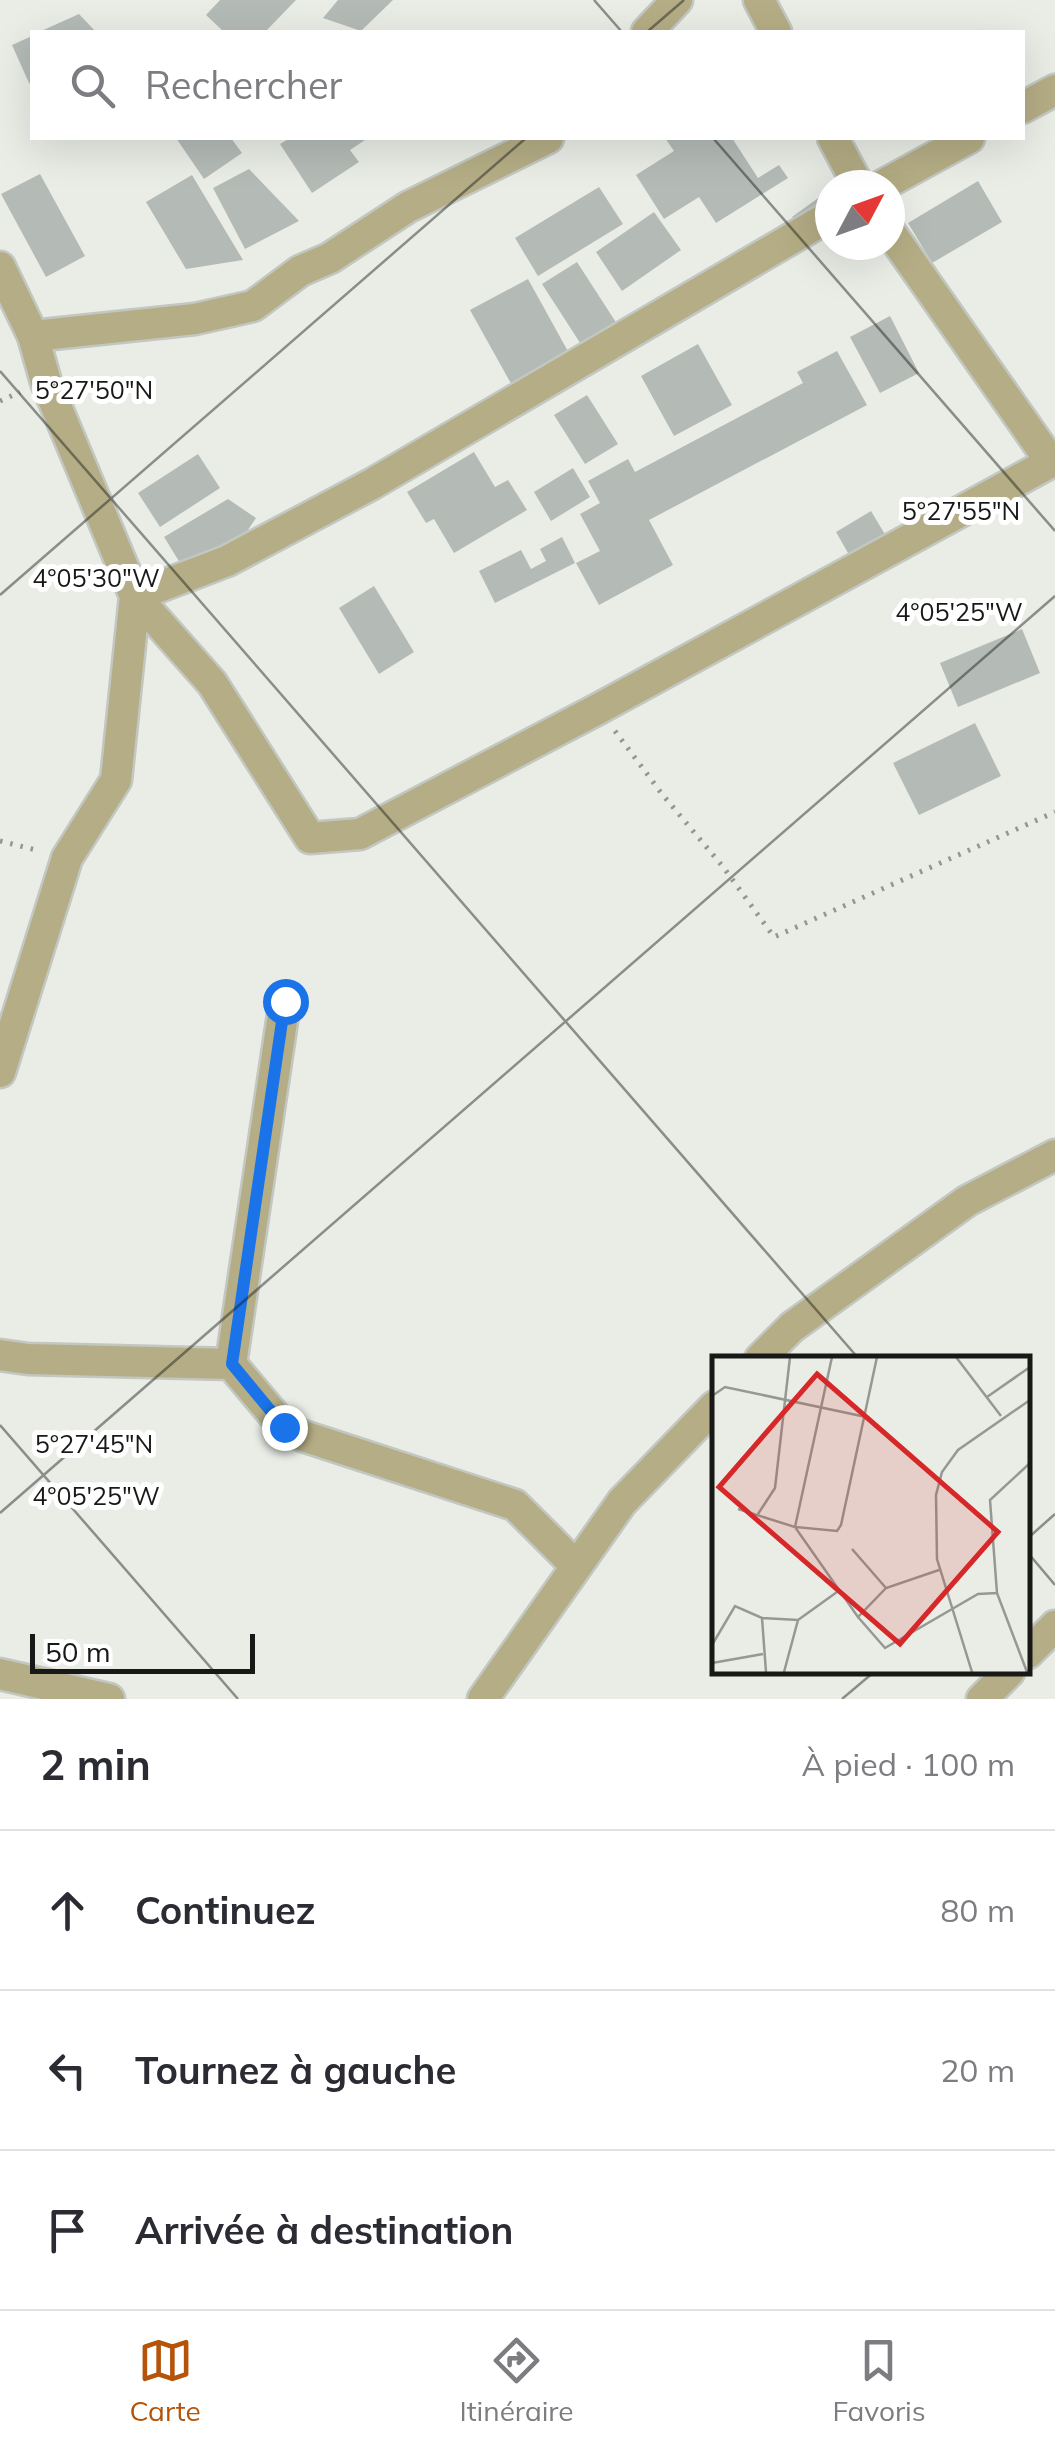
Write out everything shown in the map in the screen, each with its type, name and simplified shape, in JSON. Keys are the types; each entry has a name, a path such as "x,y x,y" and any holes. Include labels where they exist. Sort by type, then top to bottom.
{"street":[{"path":"649,30 677,0"},
{"path":"758,0 775,30"},
{"path":"1025,106 1055,90"},
{"path":"33,336 194,320 253,306 300,271 330,258 408,207 544,140"},
{"path":"834,140 850,170"},
{"path":"905,173 966,140"},
{"path":"135,596 227,561 372,484 815,225"},
{"path":"0,268 33,336 46,382 135,596 212,683 310,838 360,834 1053,461 905,253"},
{"path":"0,1072 67,858 116,780 135,596"},
{"path":"285,1001 232,1364 284,1427 515,1505 576,1566"},
{"path":"763,1356 792,1326 967,1201 1055,1156"},
{"path":"0,1355 232,1364"},
{"path":"483,1699 622,1502 712,1409"},
{"path":"1030,1651 1055,1626"},
{"path":"0,1674 108,1699"},
{"path":"982,1699 1007,1674"}],"path":[{"path":"598,709 774,937 1055,812"},
{"path":"0,842 67,858"}],"building":[{"path":"220,0 296,0 267,30 222,30 206,15"},
{"path":"338,0 393,0 362,30 323,18"},
{"path":"79,14 94,30 43,30"},
{"path":"30,37 30,84 29,83 12,45"},
{"path":"177,140 232,140 242,153 204,179"},
{"path":"287,140 365,140 350,150 359,162 312,193 280,144"},
{"path":"666,140 733,140 758,178 779,165 788,178 716,223 699,197 664,219 636,175 674,151"},
{"path":"249,169 299,221 245,249 213,188"},
{"path":"40,174 85,256 46,277 1,194"},
{"path":"192,175 243,260 186,269 146,202"},
{"path":"978,181 1002,222 932,263 908,223"},
{"path":"599,187 623,224 538,276 515,238"},
{"path":"815,200 815,221 803,231 792,217"},
{"path":"654,212 681,250 622,291 596,252"},
{"path":"577,262 619,327 584,349 542,284"},
{"path":"528,279 570,355 513,387 470,310"},
{"path":"890,316 919,373 880,393 850,337"},
{"path":"698,344 732,405 674,436 641,376"},
{"path":"837,351 867,405 649,520 673,565 599,605 576,563 600,551 580,514 600,503 588,481 628,459 635,472 803,383 797,372"},
{"path":"587,395 618,444 585,464 554,415"},
{"path":"474,452 495,487 508,480 527,510 454,553 434,519 426,523 407,492"},
{"path":"198,454 220,488 160,527 138,493"},
{"path":"573,468 590,497 551,521 534,492"},
{"path":"228,499 256,518 244,536 185,571 164,537"},
{"path":"871,511 892,546 856,567 836,532"},
{"path":"562,537 575,563 495,603 479,571 521,550 531,569 546,561 540,549"},
{"path":"374,586 414,652 379,674 339,608"},
{"path":"1022,629 1040,673 958,707 940,663"},
{"path":"975,723 1001,776 919,815 893,763"}],"route":[{"path":"284,1427 232,1364 285,1001"}]}
